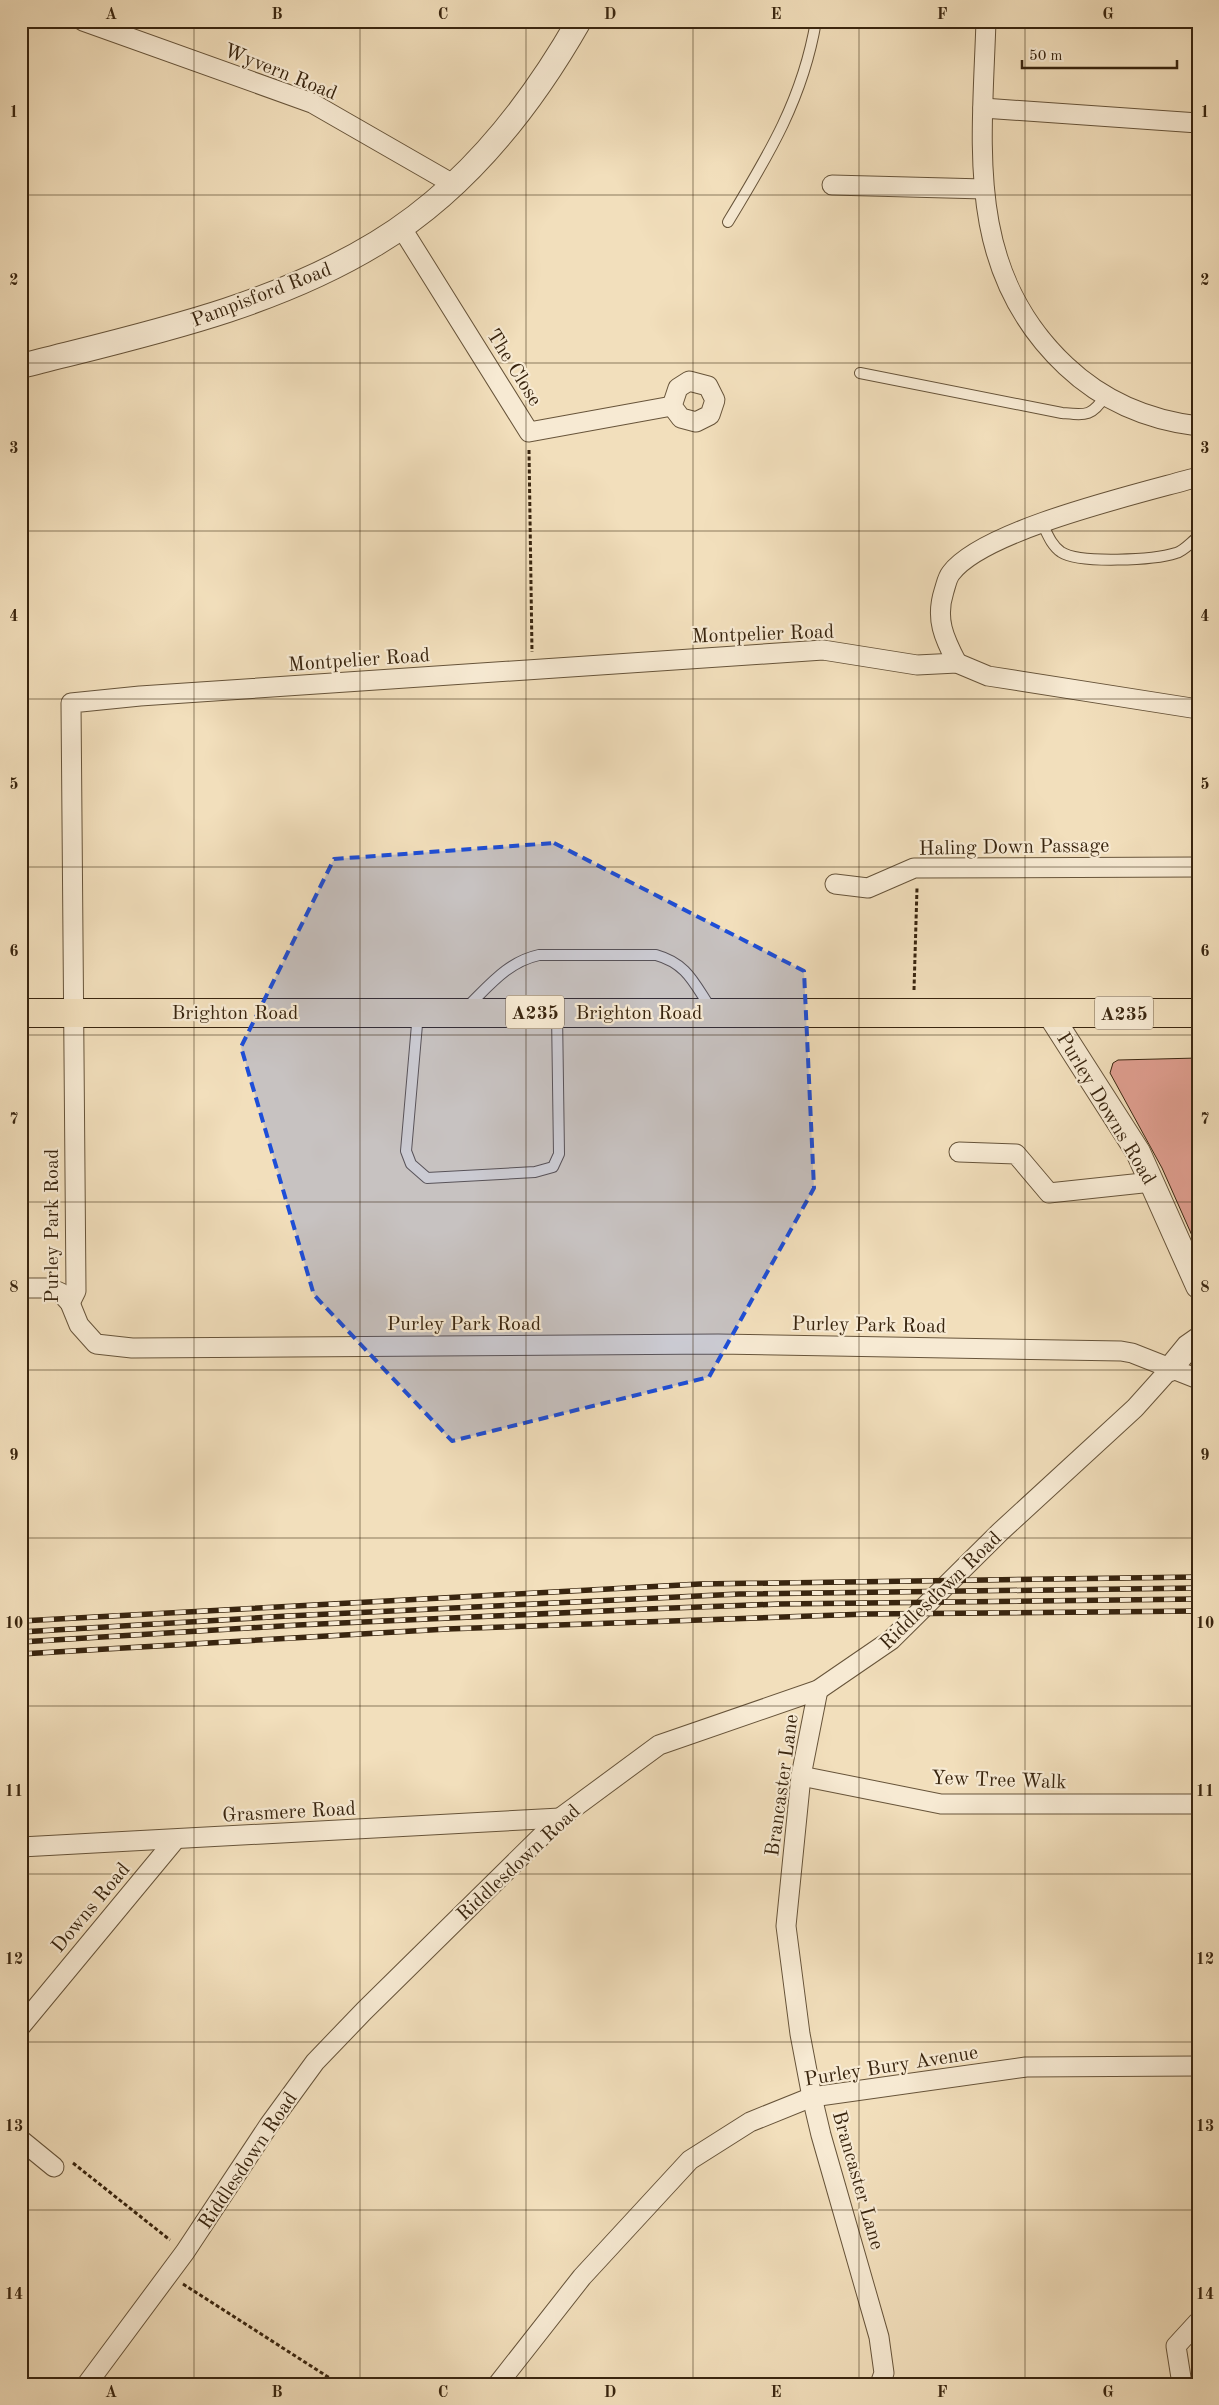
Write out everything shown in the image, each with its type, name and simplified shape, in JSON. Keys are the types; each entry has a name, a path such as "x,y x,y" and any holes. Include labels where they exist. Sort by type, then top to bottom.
{"main road":[{"name":"Brighton Road","path":"21,1013 1198,1012"}],"street":[{"name":"Wyvern Road","path":"82,21 312,103 453,184"},
{"name":"Pampisford Road","path":"21,366 186,322 269,295 357,255 401,227 453,184 496,140 530,96 579,21"},
{"path":"986,21 983,108 984,190 991,237 998,262 1014,299 1034,330 1056,356 1079,378 1105,396 1143,414 1198,426"},
{"path":"983,108 1198,124"},
{"path":"832,186 984,190"},
{"name":"The Close","path":"401,227 529,432 672,406"},
{"path":"957,663 942,634 939,614 950,574 973,552 1042,522 1198,477"},
{"name":"Montpelier Road","path":"72,1012 71,703 140,696 532,670 603,663 823,650 917,666 957,663 988,676 1198,710"},
{"name":"Haling Down Passage","path":"835,884 868,888 917,868 1198,866"},
{"name":"Purley Park Road","path":"72,1012 76,1291 70,1303 79,1325 96,1344 132,1348 718,1344 1111,1351 1132,1353 1170,1369"},
{"name":"Purley Downs Road","path":"1049,1013 1138,1152 1198,1286"},
{"path":"959,1152 1016,1154 1049,1193 1152,1182"},
{"path":"21,1288 50,1288 61,1293 70,1303"},
{"name":"Riddlesdown Road","path":"87,2384 185,2252 269,2125 315,2062 364,2011 560,1818 659,1745 818,1690 891,1640 1000,1532 1135,1408 1188,1347 1198,1340"},
{"path":"1170,1369 1198,1379"},
{"name":"Brancaster Lane","path":"818,1690 800,1776 786,1926 800,2034 812,2097 821,2135 879,2336 886,2380"},
{"name":"Yew Tree Walk","path":"800,1776 942,1804 1198,1804"},
{"name":"Grasmere Road","path":"21,1847 560,1818"},
{"name":"Downs Road","path":"21,2026 175,1840"},
{"name":"Purley Bury Avenue","path":"498,2384 582,2277 690,2160 750,2122 812,2097 1026,2067 1198,2066"},
{"path":"21,2140 54,2167"},
{"path":"1182,2384 1176,2346 1198,2322"}],"lane":[{"path":"728,222 783,128 799,90 811,49 816,21"},
{"path":"860,373 1062,413 1088,414 1099,406 1105,396"},
{"path":"1042,522 1053,544 1061,552 1085,560 1165,556 1179,553 1198,537"},
{"path":"462,1012 505,969 526,958 539,955 656,955 670,959 683,968 713,1012"},
{"path":"418,1012 406,1151 410,1164 427,1178 535,1172 552,1167 559,1154 557,1012"}],"path":[{"path":"529,432 532,670"},
{"path":"913,1013 917,868"},
{"path":"89,2176 185,2252"},
{"path":"168,2275 338,2384"}],"highlighted area":[{"path":"554,843 804,971 814,1188 709,1377 452,1441 314,1295 241,1047 334,859"}],"building":[{"path":"1198,1058 1198,1249 1162,1168 1110,1073 1113,1063 1118,1060"}],"railway":[{"path":"21,1621 700,1584 1198,1577"},
{"path":"21,1632 288,1616 739,1594 1198,1588"},
{"path":"21,1642 298,1625 779,1604 1198,1599"},
{"path":"21,1654 447,1629 867,1614 1198,1611"}]}
